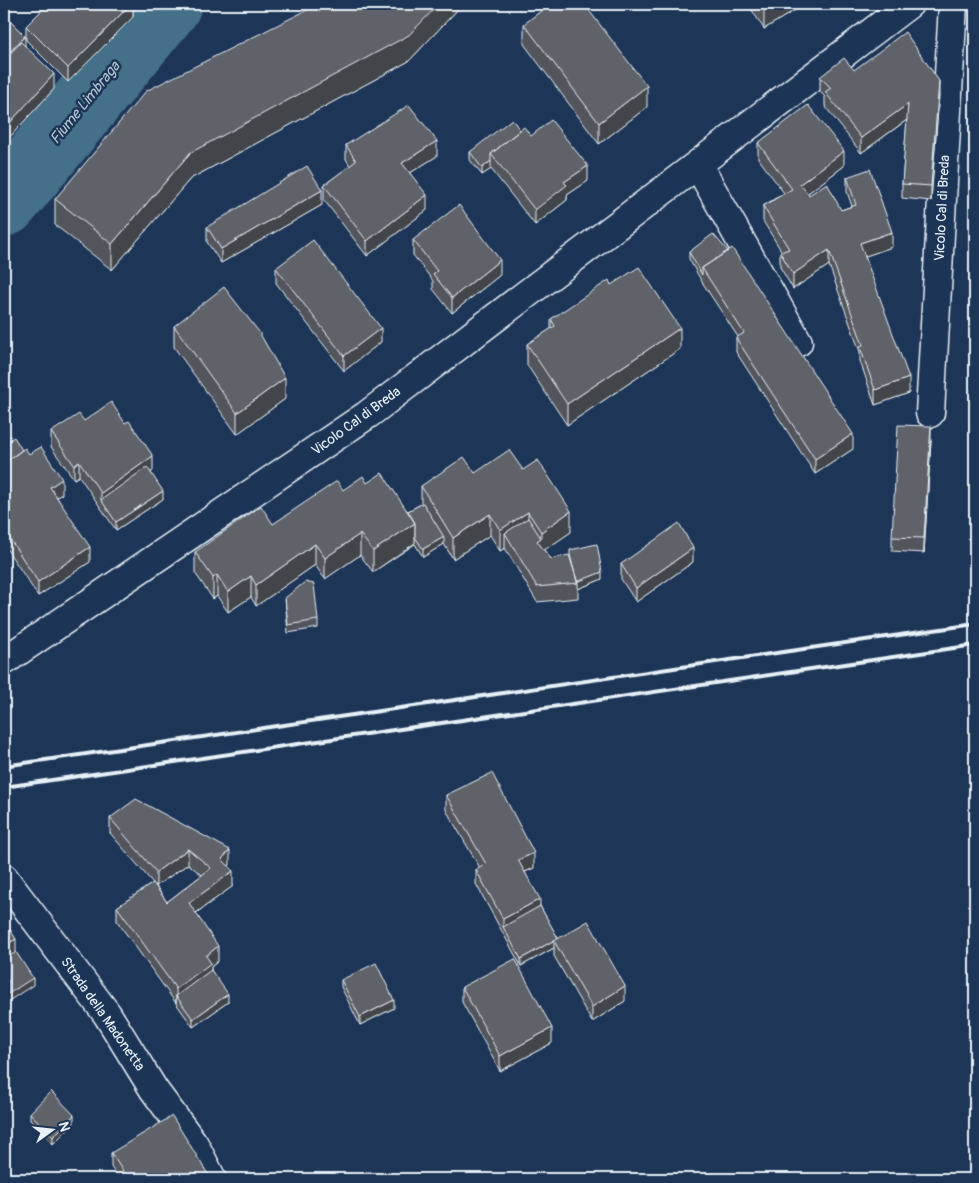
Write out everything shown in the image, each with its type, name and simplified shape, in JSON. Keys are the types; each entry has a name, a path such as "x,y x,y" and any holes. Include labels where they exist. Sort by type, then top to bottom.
{"street":[{"name":"Vicolo Cal di Breda","path":"4,660 367,415 909,4"},
{"name":"Vicolo Cal di Breda","path":"930,413 953,4"},
{"path":"698,165 798,342"},
{"name":"Strada della Madonetta","path":"4,878 107,1014 154,1090 194,1144 212,1179"}],"building":[{"path":"48,4 131,4 68,68 26,26"},
{"path":"319,4 439,4 409,35 190,153 112,244 55,199 146,91"},
{"path":"550,4 584,4 647,86 599,123 524,24"},
{"path":"761,4 771,4 764,8"},
{"path":"4,15 25,36 4,58"},
{"path":"905,32 939,81 931,186 902,184 908,104 861,138 825,92 831,88 820,77 844,58 854,70"},
{"path":"21,42 54,74 6,127 4,125 4,60"},
{"path":"409,105 437,141 402,163 427,195 367,241 324,185 356,161 346,145"},
{"path":"808,105 844,151 800,184 809,195 827,183 841,210 856,205 847,177 870,169 892,232 860,243 909,378 875,390 860,347 863,345 829,250 793,274 780,252 789,249 763,206 792,189 758,143"},
{"path":"512,119 520,130 491,154 491,161 482,168 470,152"},
{"path":"551,120 588,166 564,182 567,185 535,210 491,154 524,127 531,136"},
{"path":"307,166 322,190 221,249 207,227"},
{"path":"459,205 500,260 452,298 433,274 437,271 413,240"},
{"path":"713,234 728,251 702,268 702,275 689,252"},
{"path":"313,240 381,328 344,356 276,268"},
{"path":"732,248 853,434 815,459 736,338 744,333 702,268"},
{"path":"639,267 680,328 567,404 527,344 555,326 551,319 609,280 611,285"},
{"path":"224,287 259,332 285,378 237,413 174,326"},
{"path":"975,377 975,397 971,395"},
{"path":"111,402 125,423 129,421 153,456 101,493 79,461 74,465 51,432 79,414 84,421"},
{"path":"898,425 931,426 924,538 892,537"},
{"path":"14,437 22,450 4,463 4,443"},
{"path":"41,447 62,479 50,487 90,547 38,582 4,530 4,463 25,448 29,454"},
{"path":"509,450 523,470 538,460 571,511 541,532 528,512 500,530 490,514 453,538 421,486 464,457 475,473"},
{"path":"147,467 163,491 116,522 101,500"},
{"path":"382,473 415,523 373,551 360,534 325,558 315,544 256,585 251,576 228,592 217,575 213,578 195,552 261,506 273,524 337,481 343,490 363,476 367,483"},
{"path":"423,503 444,537 423,549 415,537 415,523 408,511"},
{"path":"528,518 541,538 537,541 551,559 569,555 578,583 537,587 505,533"},
{"path":"679,523 693,548 636,588 621,564"},
{"path":"597,544 602,572 577,582 570,550"},
{"path":"305,582 314,584 318,620 288,625 285,598"},
{"path":"492,773 534,853 518,860 540,899 503,919 476,870 486,864 446,795"},
{"path":"136,799 230,850 222,859 233,871 189,903 218,946 206,956 211,963 176,989 117,907 153,883 167,902 211,868 188,849 156,872 110,818"},
{"path":"540,906 558,938 521,959 503,927"},
{"path":"4,920 16,939 4,946"},
{"path":"588,921 625,986 592,1007 554,941"},
{"path":"16,952 33,978 8,994 8,981 4,974 4,960"},
{"path":"515,959 552,1028 500,1056 462,987"},
{"path":"376,963 394,1000 360,1017 341,980"},
{"path":"211,970 228,994 193,1019 176,996"},
{"path":"4,974 8,981 4,984"},
{"path":"51,1091 74,1115 53,1137 30,1113"},
{"path":"172,1116 211,1179 128,1179 111,1153"}],"waterway":[{"name":"Fiume Limbraga","path":"4,202 167,4"}],"railway":[{"path":"4,766 975,624"},
{"path":"4,787 975,645"}]}
